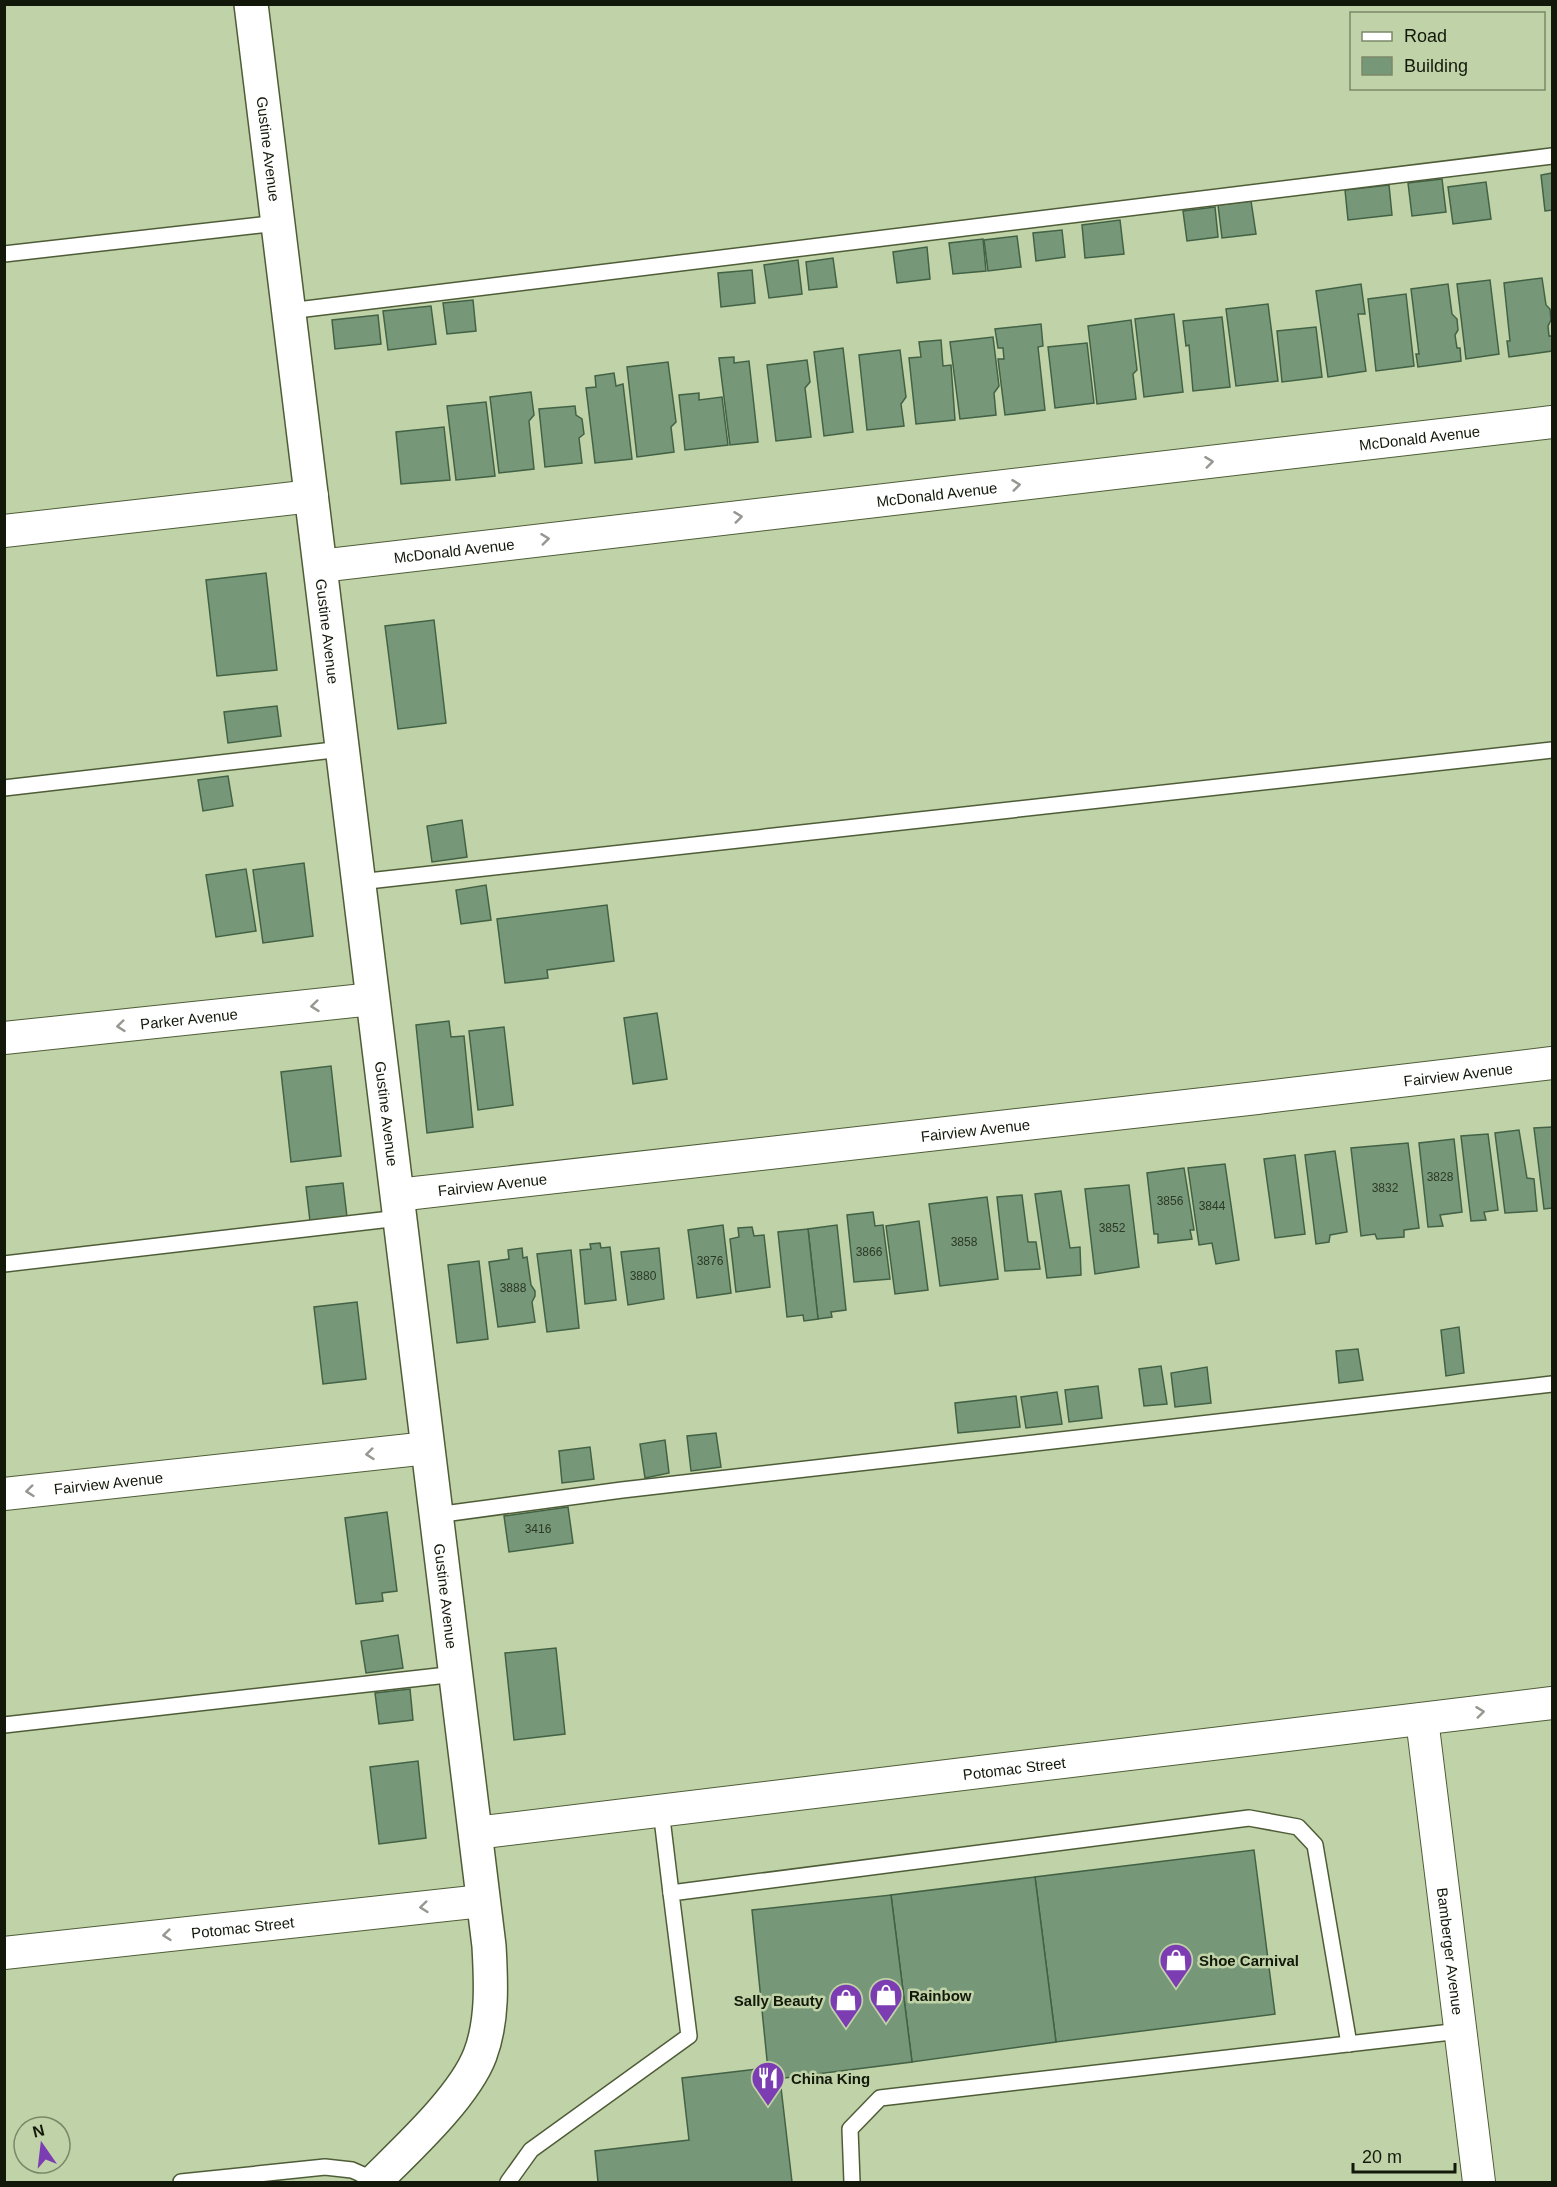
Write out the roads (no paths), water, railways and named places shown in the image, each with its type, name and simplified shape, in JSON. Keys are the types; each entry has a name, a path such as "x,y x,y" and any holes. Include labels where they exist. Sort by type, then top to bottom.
{"street":[{"name":"Gustine Avenue","path":"251,4 489,1946 491,1983 488,2022 480,2056 461,2089 421,2134 373,2182"},
{"name":"McDonald Avenue","path":"320,566 1552,422"},
{"path":"4,531 312,496"},
{"name":"Parker Avenue","path":"4,1038 373,999"},
{"name":"Fairview Avenue","path":"398,1206 1552,1063"},
{"name":"Fairview Avenue","path":"4,1494 428,1448"},
{"name":"Potomac Street","path":"475,1833 1552,1703"},
{"name":"Bamberger Avenue","path":"1422,1719 1479,2182"},
{"name":"Potomac Street","path":"4,1953 482,1901"}],"lane":[{"path":"289,311 1552,156"},
{"path":"4,254 278,223"},
{"path":"4,788 342,749"},
{"path":"359,882 1552,750"},
{"path":"4,1264 398,1206"},
{"path":"436,1515 622,1490 1552,1384"},
{"path":"4,1725 456,1674"},
{"path":"508,2182 531,2150 688,2036 662,1810"},
{"path":"671,1893 1250,1818 1298,1827 1315,1845 1349,2044"},
{"path":"852,2182 850,2128 880,2098 1460,2031"},
{"path":"181,2182 326,2167 352,2170 373,2182"}],"place":[{"name":"Shoe Carnival","path":"1176,1989"},
{"name":"Rainbow","path":"886,2024"},
{"name":"Sally Beauty","path":"846,2029"},
{"name":"China King","path":"768,2107"}]}
